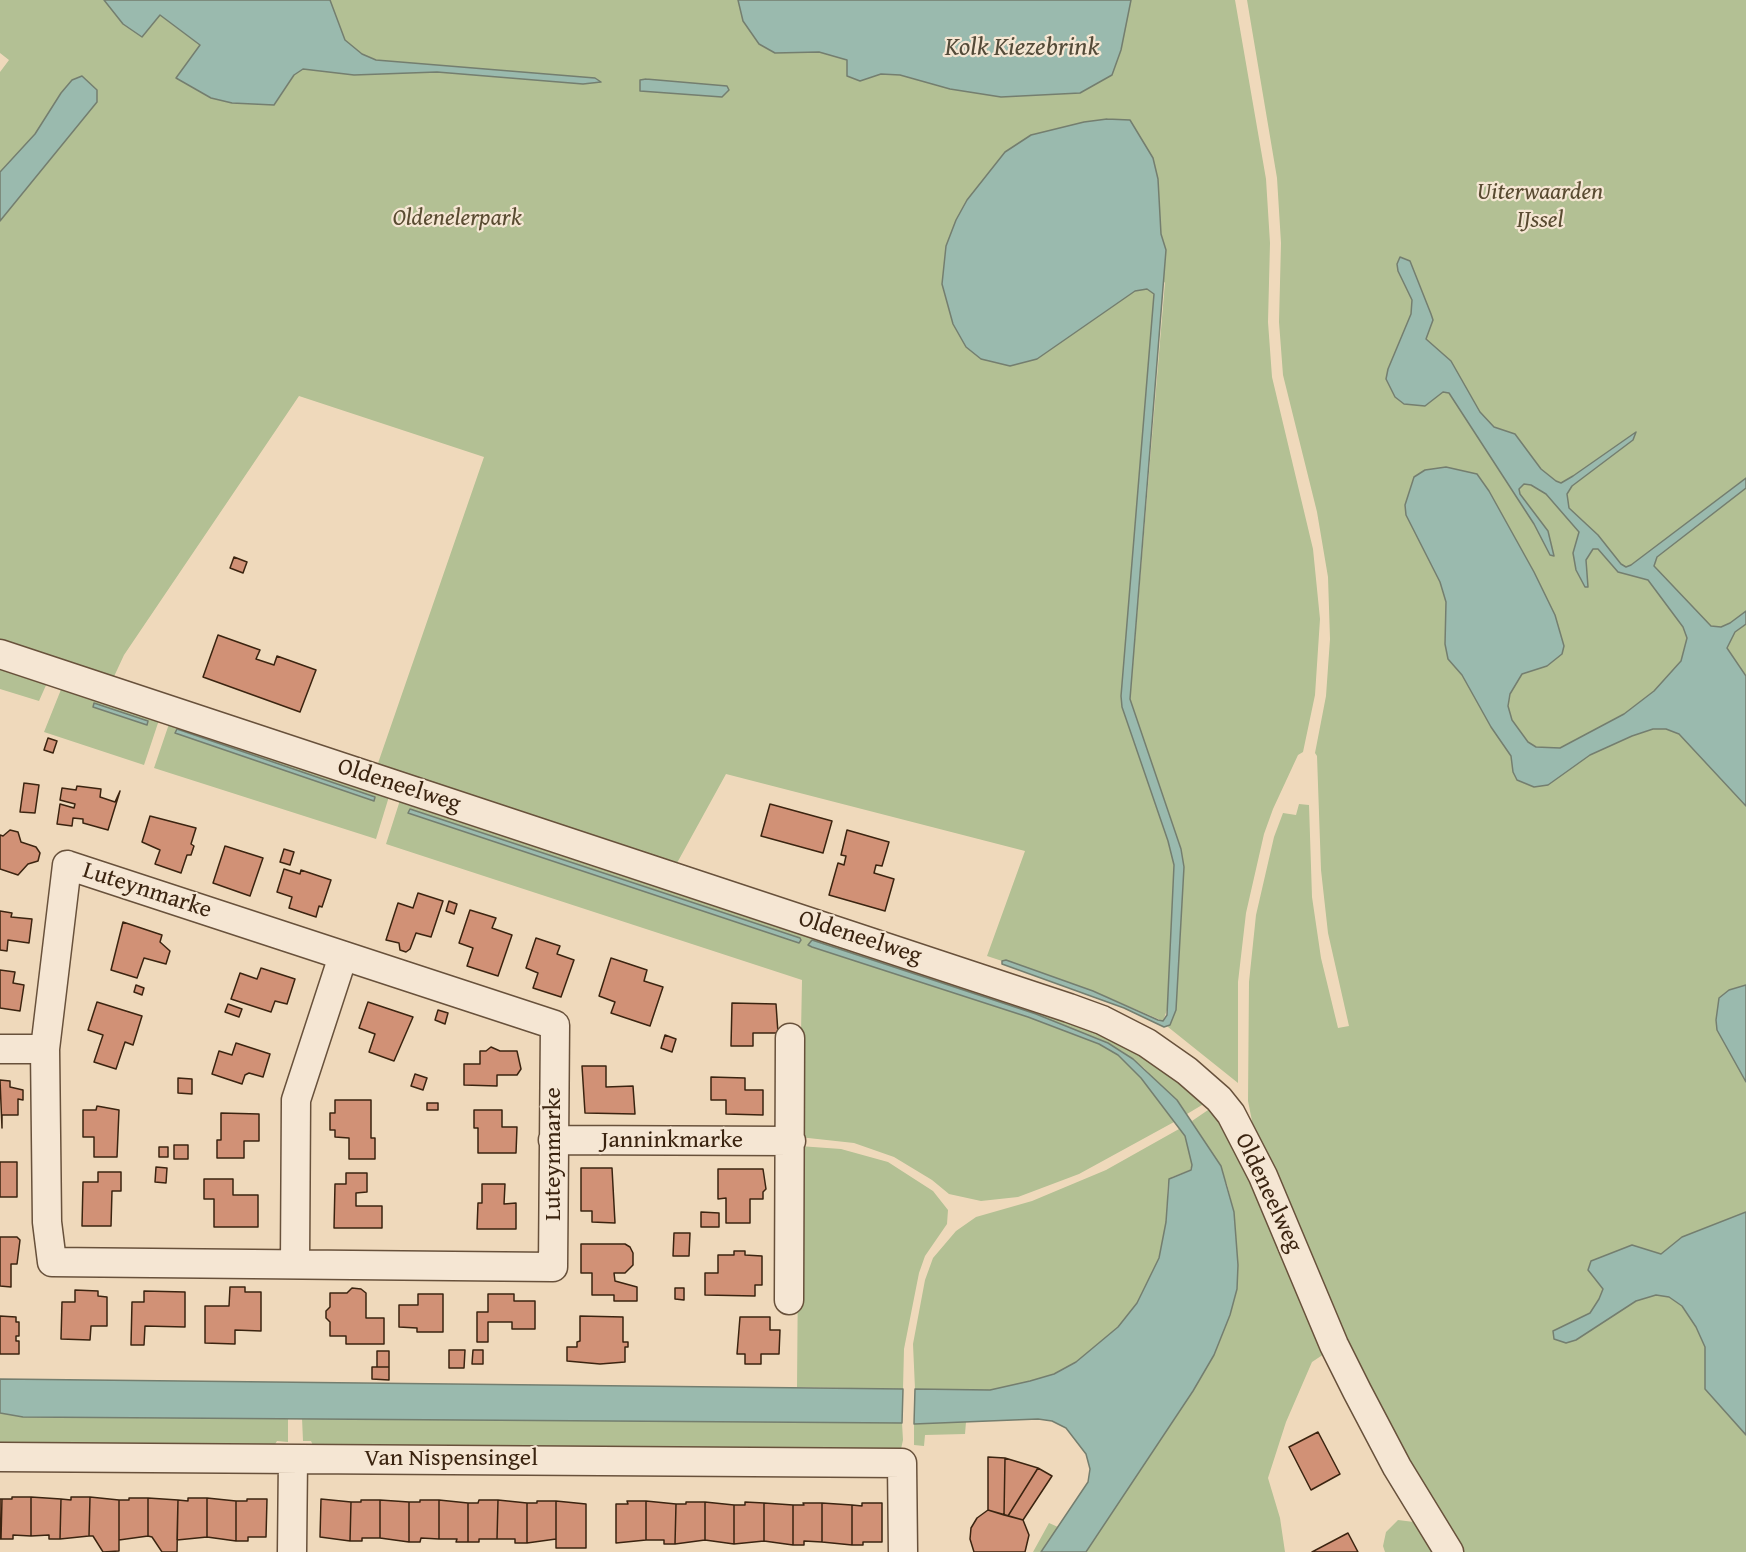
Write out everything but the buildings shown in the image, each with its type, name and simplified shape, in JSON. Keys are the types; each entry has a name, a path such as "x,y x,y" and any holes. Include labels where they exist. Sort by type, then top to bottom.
{"street":[{"name":"Oldeneelweg","path":"0,654 1069,1008 1102,1020 1147,1043 1187,1071 1219,1099 1231,1114 1263,1176 1334,1345 1361,1400 1397,1467 1449,1552"},
{"name":"Luteynmarke","path":"67,865 343,956 555,1025 553,1267 52,1262 47,1222 45,1049 67,865"},
{"path":"295,1263 296,1100 343,956"},
{"path":"789,1300 790,1038"},
{"path":"0,1049 45,1049"},
{"name":"Janninkmarke","path":"553,1140 791,1141"},
{"name":"Van Nispensingel","path":"0,1457 902,1463 903,1552"},
{"path":"292,1552 293,1459"}],"green space":[{"name":"Oldenelerpark","path":"0,0 1235,0 1266,179 1270,243 1268,322 1272,377 1313,549 1320,619 1315,695 1303,752 1298,755 1264,834 1246,913 1238,982 1238,1083 1168,1027 1176,1010 1184,867 1181,849 1130,699 1165,282 1153,291 1155,298 1121,696 1122,707 1168,841 1174,865 1168,1007 1163,1021 1093,991 987,956 1025,851 726,774 677,863 440,791 376,769 484,457 299,396 124,655 111,683 0,645 0,72 9,60 0,53"},
{"name":"Uiterwaarden IJssel","path":"1247,0 1746,0 1746,1552 1450,1552 1413,1495 1256,1141 1248,1101 1249,982 1256,915 1274,837 1283,813 1296,815 1299,804 1309,805 1312,897 1321,958 1338,1028 1349,1026 1328,933 1321,870 1317,756 1315,753 1326,696 1330,639 1328,577 1317,512 1283,375 1279,322 1281,243 1277,178"},
{"path":"0,661 47,683 39,701 0,689"},
{"path":"64,682 161,714 144,765 44,732"},
{"path":"171,718 391,790 376,839 154,768","holes":["177,729 375,797 374,800 176,733"]},
{"path":"402,794 1098,1025 1205,1098 1202,1105 1187,1114 1144,1068 1122,1051 1098,1039 1036,1014 812,940 812,947 1028,1017 1099,1044 1118,1055 1141,1078 1174,1122 1079,1174 1018,1197 981,1201 949,1194 932,1180 894,1157 854,1143 799,1137 802,980 386,844","holes":["410,809 800,938 799,943 409,813"]},
{"path":"1215,1109 1230,1130 1330,1350 1312,1362 1286,1422 1268,1478 1280,1518 1285,1552 1086,1552 1193,1391 1214,1355 1230,1315 1237,1289 1238,1265 1234,1212 1227,1184 1192,1121 1208,1110"},
{"path":"1179,1129 1185,1136 1192,1165 1190,1170 1172,1177 1168,1182 1166,1222 1159,1258 1137,1303 1118,1327 1076,1362 1054,1374 990,1390 915,1389 913,1344 925,1280 933,1258 956,1231 976,1217 1032,1201 1106,1170"},
{"path":"799,1146 841,1149 888,1162 933,1191 948,1210 947,1224 925,1256 919,1273 904,1349 903,1389 797,1387"},
{"path":"0,1413 23,1417 288,1418 288,1442 277,1441 272,1449 0,1448"},
{"path":"302,1418 902,1423 903,1440 901,1449 315,1450 311,1441 303,1441"},
{"path":"966,1422 965,1434 925,1435 924,1446 914,1445 914,1424"},
{"path":"1398,1520 1422,1523 1440,1552 1385,1552 1383,1546 1386,1532"},
{"path":"1049,1523 1058,1527 1041,1552 1033,1552"}],"water":[{"path":"104,0 330,0 345,40 362,54 376,60 595,78 601,82 583,84 437,72 354,75 303,69 294,75 274,105 232,103 211,98 176,78 200,45 160,15 142,37 123,24"},
{"name":"Kolk Kiezebrink","path":"738,0 1131,0 1121,50 1112,75 1080,93 1001,97 950,89 900,75 881,74 860,81 847,76 847,60 819,52 775,53 759,44 743,21"},
{"path":"82,76 97,90 97,102 0,221 0,172 35,134 72,80"},
{"path":"640,80 727,86 729,90 722,97 640,91"},
{"path":"1107,119 1130,120 1153,158 1158,179 1161,234 1166,250 1130,699 1181,849 1184,867 1176,1010 1170,1025 1164,1027 1124,1008 1002,964 1002,961 1006,960 1093,991 1158,1020 1163,1021 1167,1015 1174,865 1168,841 1122,707 1121,696 1154,294 1147,289 1135,291 1037,359 1010,366 981,359 966,347 953,324 942,284 946,246 956,220 967,200 1005,152 1031,135 1084,122"},
{"path":"1400,257 1410,261 1433,320 1426,339 1451,361 1480,412 1494,427 1515,434 1541,469 1556,481 1561,483 1573,476 1636,432 1633,440 1572,486 1567,494 1569,508 1598,535 1621,564 1626,567 1631,565 1746,478 1746,488 1657,557 1654,566 1711,626 1721,627 1746,611 1746,624 1735,632 1727,648 1746,676 1746,806 1679,734 1666,729 1653,729 1632,736 1590,755 1548,785 1534,787 1517,780 1513,772 1511,756 1491,727 1462,675 1448,659 1445,644 1446,602 1440,582 1406,515 1405,505 1414,477 1425,470 1446,467 1477,474 1489,491 1534,572 1555,615 1564,646 1562,654 1547,666 1522,674 1510,694 1508,706 1512,720 1528,742 1536,747 1560,748 1624,714 1654,691 1681,661 1687,638 1683,627 1648,580 1618,572 1598,549 1593,549 1586,560 1588,587 1585,587 1576,570 1573,553 1579,532 1546,494 1531,485 1524,484 1519,489 1520,494 1548,531 1554,556 1550,555 1534,524 1449,393 1443,392 1425,406 1404,404 1395,397 1386,379 1411,314 1412,300 1398,271 1397,264"},
{"path":"94,703 148,721 147,725 93,707"},
{"path":"177,729 375,797 374,801 175,733"},
{"path":"410,809 801,940 799,943 408,813"},
{"path":"812,940 1036,1014 1108,1043 1133,1059 1177,1100 1221,1166 1234,1212 1238,1265 1237,1289 1230,1315 1214,1355 1193,1391 1086,1552 1041,1552 1088,1482 1090,1469 1086,1454 1066,1428 1052,1421 1038,1419 914,1424 915,1389 990,1390 1054,1374 1076,1362 1118,1327 1137,1303 1159,1258 1166,1222 1169,1179 1191,1170 1192,1165 1185,1136 1141,1078 1118,1055 1099,1044 1028,1017 812,947 808,945"},
{"path":"1746,985 1746,1082 1717,1030 1716,1020 1719,998 1729,990"},
{"path":"1746,1212 1746,1435 1705,1389 1705,1347 1696,1327 1682,1306 1669,1297 1656,1295 1636,1301 1576,1340 1566,1343 1554,1339 1553,1331 1590,1313 1599,1299 1603,1289 1588,1270 1591,1261 1632,1245 1661,1254 1682,1237"},
{"path":"0,1379 903,1389 902,1423 23,1417 0,1413"}]}
